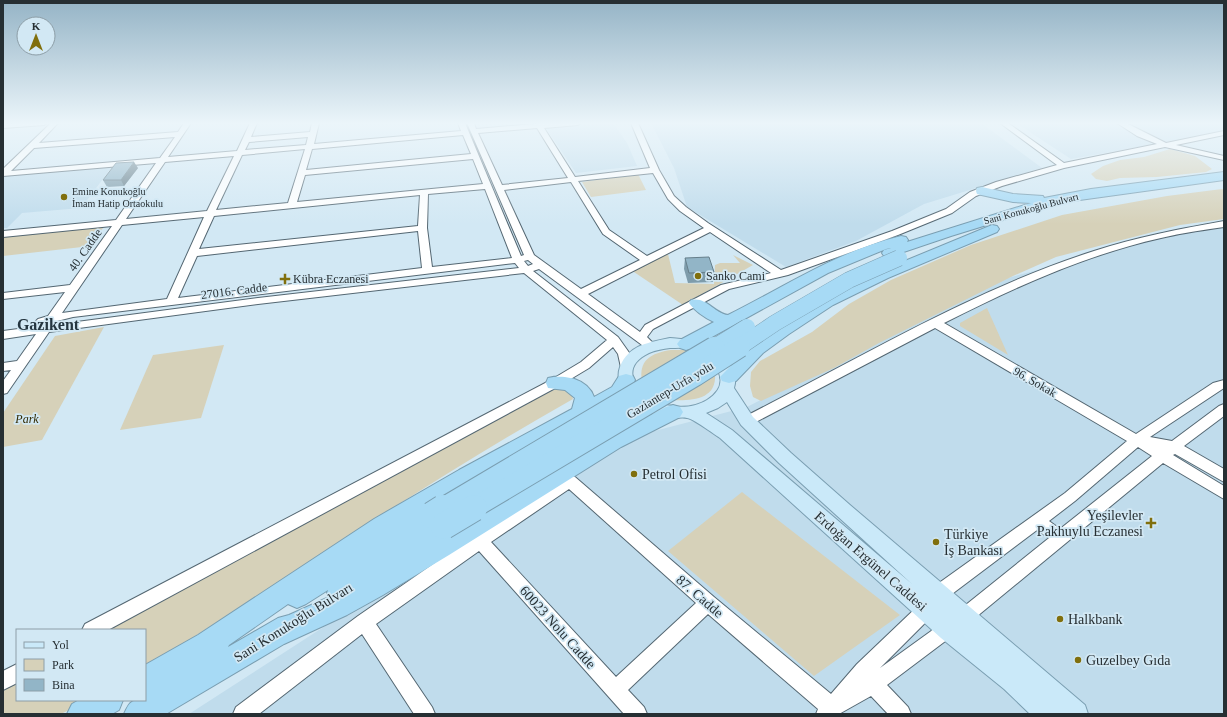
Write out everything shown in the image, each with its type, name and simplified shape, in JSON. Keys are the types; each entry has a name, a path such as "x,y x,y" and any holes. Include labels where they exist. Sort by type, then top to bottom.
{"highway":[{"name":"Sani Konukoğlu Bulvarı","path":"894,255 923,248 1004,218 1065,198 1091,193 1224,176"},
{"name":"Sani Konukoğlu Bulvarı","path":"1004,218 1082,204 1224,184"},
{"path":"978,192 1013,198 1065,198"},
{"path":"728,383 757,349 783,330 827,302 1004,218 1010,208 1002,199 978,192"},
{"path":"692,340 854,255 899,240 1004,218"},
{"name":"Gaziantep-Urfa yolu","path":"438,521 695,376 824,294 894,255"},
{"path":"692,306 720,319 732,320"},
{"path":"692,306 702,322 692,340"},
{"path":"208,643 382,526 467,476 619,392 626,374"},
{"path":"555,383 565,382 575,385 585,396 584,405 579,415"},
{"path":"278,633 338,606 374,587 441,548 614,442 682,412"},
{"name":"Sani Konukoğlu Bulvarı","path":"139,714 278,633 438,521"},
{"name":"Sani Konukoğlu Bulvarı","path":"146,680 208,643 438,521"},
{"path":"82,714 107,701"}],"main road":[{"path":"728,383 720,399 707,407 682,412 656,408 641,401 631,391 626,374 632,359 642,351 646,342 670,343 692,340 695,346 715,356 724,366 728,383 747,421 843,511 932,602"},
{"name":"Erdoğan Ergünel Caddesi","path":"682,412 726,434 932,602 957,623 1012,681 1048,714"},
{"path":"957,623 1076,714"}],"street":[{"path":"3,174 21,156"},
{"name":"40. Cadde","path":"3,390 164,156"},
{"path":"3,174 195,156"},
{"path":"171,302 237,156"},
{"path":"292,206 306,156"},
{"path":"301,173 471,156"},
{"path":"476,156 518,260 526,270 614,340 624,354 626,374"},
{"path":"483,156 500,188 530,257 646,342 649,327 726,287 780,274 915,224 949,211 978,192 999,184 1063,166 1109,156"},
{"path":"558,156 606,232 646,260"},
{"path":"649,156 671,197 683,209 780,274"},
{"path":"1050,156 1063,166"},
{"path":"500,188 655,170"},
{"path":"3,234 487,186"},
{"path":"424,192 422,228 427,271"},
{"path":"747,421 963,308 1042,273 1096,253 1170,232 1224,224"},
{"path":"193,253 422,228"},
{"path":"580,294 711,228"},
{"name":"27016. Cadde","path":"3,335 48,324 73,314 518,260 530,257"},
{"name":"27016. Cadde","path":"3,326 48,324 258,301 526,270 540,265"},
{"path":"3,296 74,288"},
{"name":"96. Sokak","path":"935,323 1136,440 1168,450"},
{"path":"93,629 555,383 585,365 614,340"},
{"path":"3,366 21,364"},
{"path":"829,711 864,671 932,602 1070,497 1136,440 1216,386 1224,384"},
{"path":"829,711 873,685 957,623 1168,450 1224,408"},
{"path":"1168,450 1224,476"},
{"path":"1168,450 1224,493"},
{"name":"87. Cadde","path":"480,541 570,481 829,711"},
{"path":"1037,521 1061,538"},
{"path":"243,714 364,622 480,541"},
{"name":"60023 Nolu Cadde","path":"480,541 637,714"},
{"path":"615,690 708,602"},
{"path":"364,622 425,714"},
{"path":"3,681 16,674"},
{"path":"873,685 901,714"}],"shaded area":[{"path":"565,156 633,156 637,166 576,173"},
{"path":"668,156 1026,156 1042,168 924,204 856,241 786,267 687,207 674,168"},
{"path":"1067,156 1085,156 1071,159"},
{"path":"112,167 81,208 22,213 7,228 3,228 3,176"},
{"path":"1224,220 1224,714 189,714 608,443 747,407 982,285"}],"green space":[{"path":"1196,156 1212,169 1206,172 1157,177 1120,178 1107,181 1096,179 1091,174 1103,166 1120,160 1144,157"},
{"path":"638,174 646,190 591,197 582,182"},
{"path":"1222,189 1224,190 1224,219 1180,225 1056,257 1013,276 879,343 834,368 761,401 753,397 750,386 751,372 760,361 812,332 849,304 891,280 971,245 1062,215 1167,196"},
{"path":"105,226 90,242 82,247 3,256 3,237"},
{"path":"668,254 675,283 714,284 715,265 720,263 740,263 733,255 753,265 683,305 631,270"},
{"path":"987,308 1008,355 960,326 960,323"},
{"name":"Park","path":"104,327 42,440 3,447 3,413 55,336"},
{"path":"224,345 201,418 120,430 153,355"},
{"path":"671,350 684,350 694,353 642,382 641,374 644,363 657,353"},
{"path":"715,374 714,383 711,390 700,398 669,400"},
{"path":"564,385 569,388 573,399 464,463 146,667 146,629 111,629 372,485 521,406"},
{"path":"742,492 900,615 814,676 668,551"},
{"path":"16,684 16,701 87,701 61,714 3,714 3,691"}],"building":[{"path":"134,162 121,180 103,180 116,163"},
{"path":"709,257 714,272 689,273 685,258"}],"place":[{"name":"Emine Konukoğlu İmam Hatip Ortaokulu","path":"64,197"},
{"name":"Sanko Cami","path":"698,276"},
{"name":"Kübra Eczanesi","path":"285,279"},
{"name":"Petrol Ofisi","path":"634,474"},
{"name":"Yeşilevler Pakhuylu Eczanesi","path":"1151,523"},
{"name":"Türkiye İş Bankası","path":"936,542"},
{"name":"Halkbank","path":"1060,619"},
{"name":"Guzelbey Gıda","path":"1078,660"}],"district":[{"name":"Gazikent","path":"48,324"}]}
